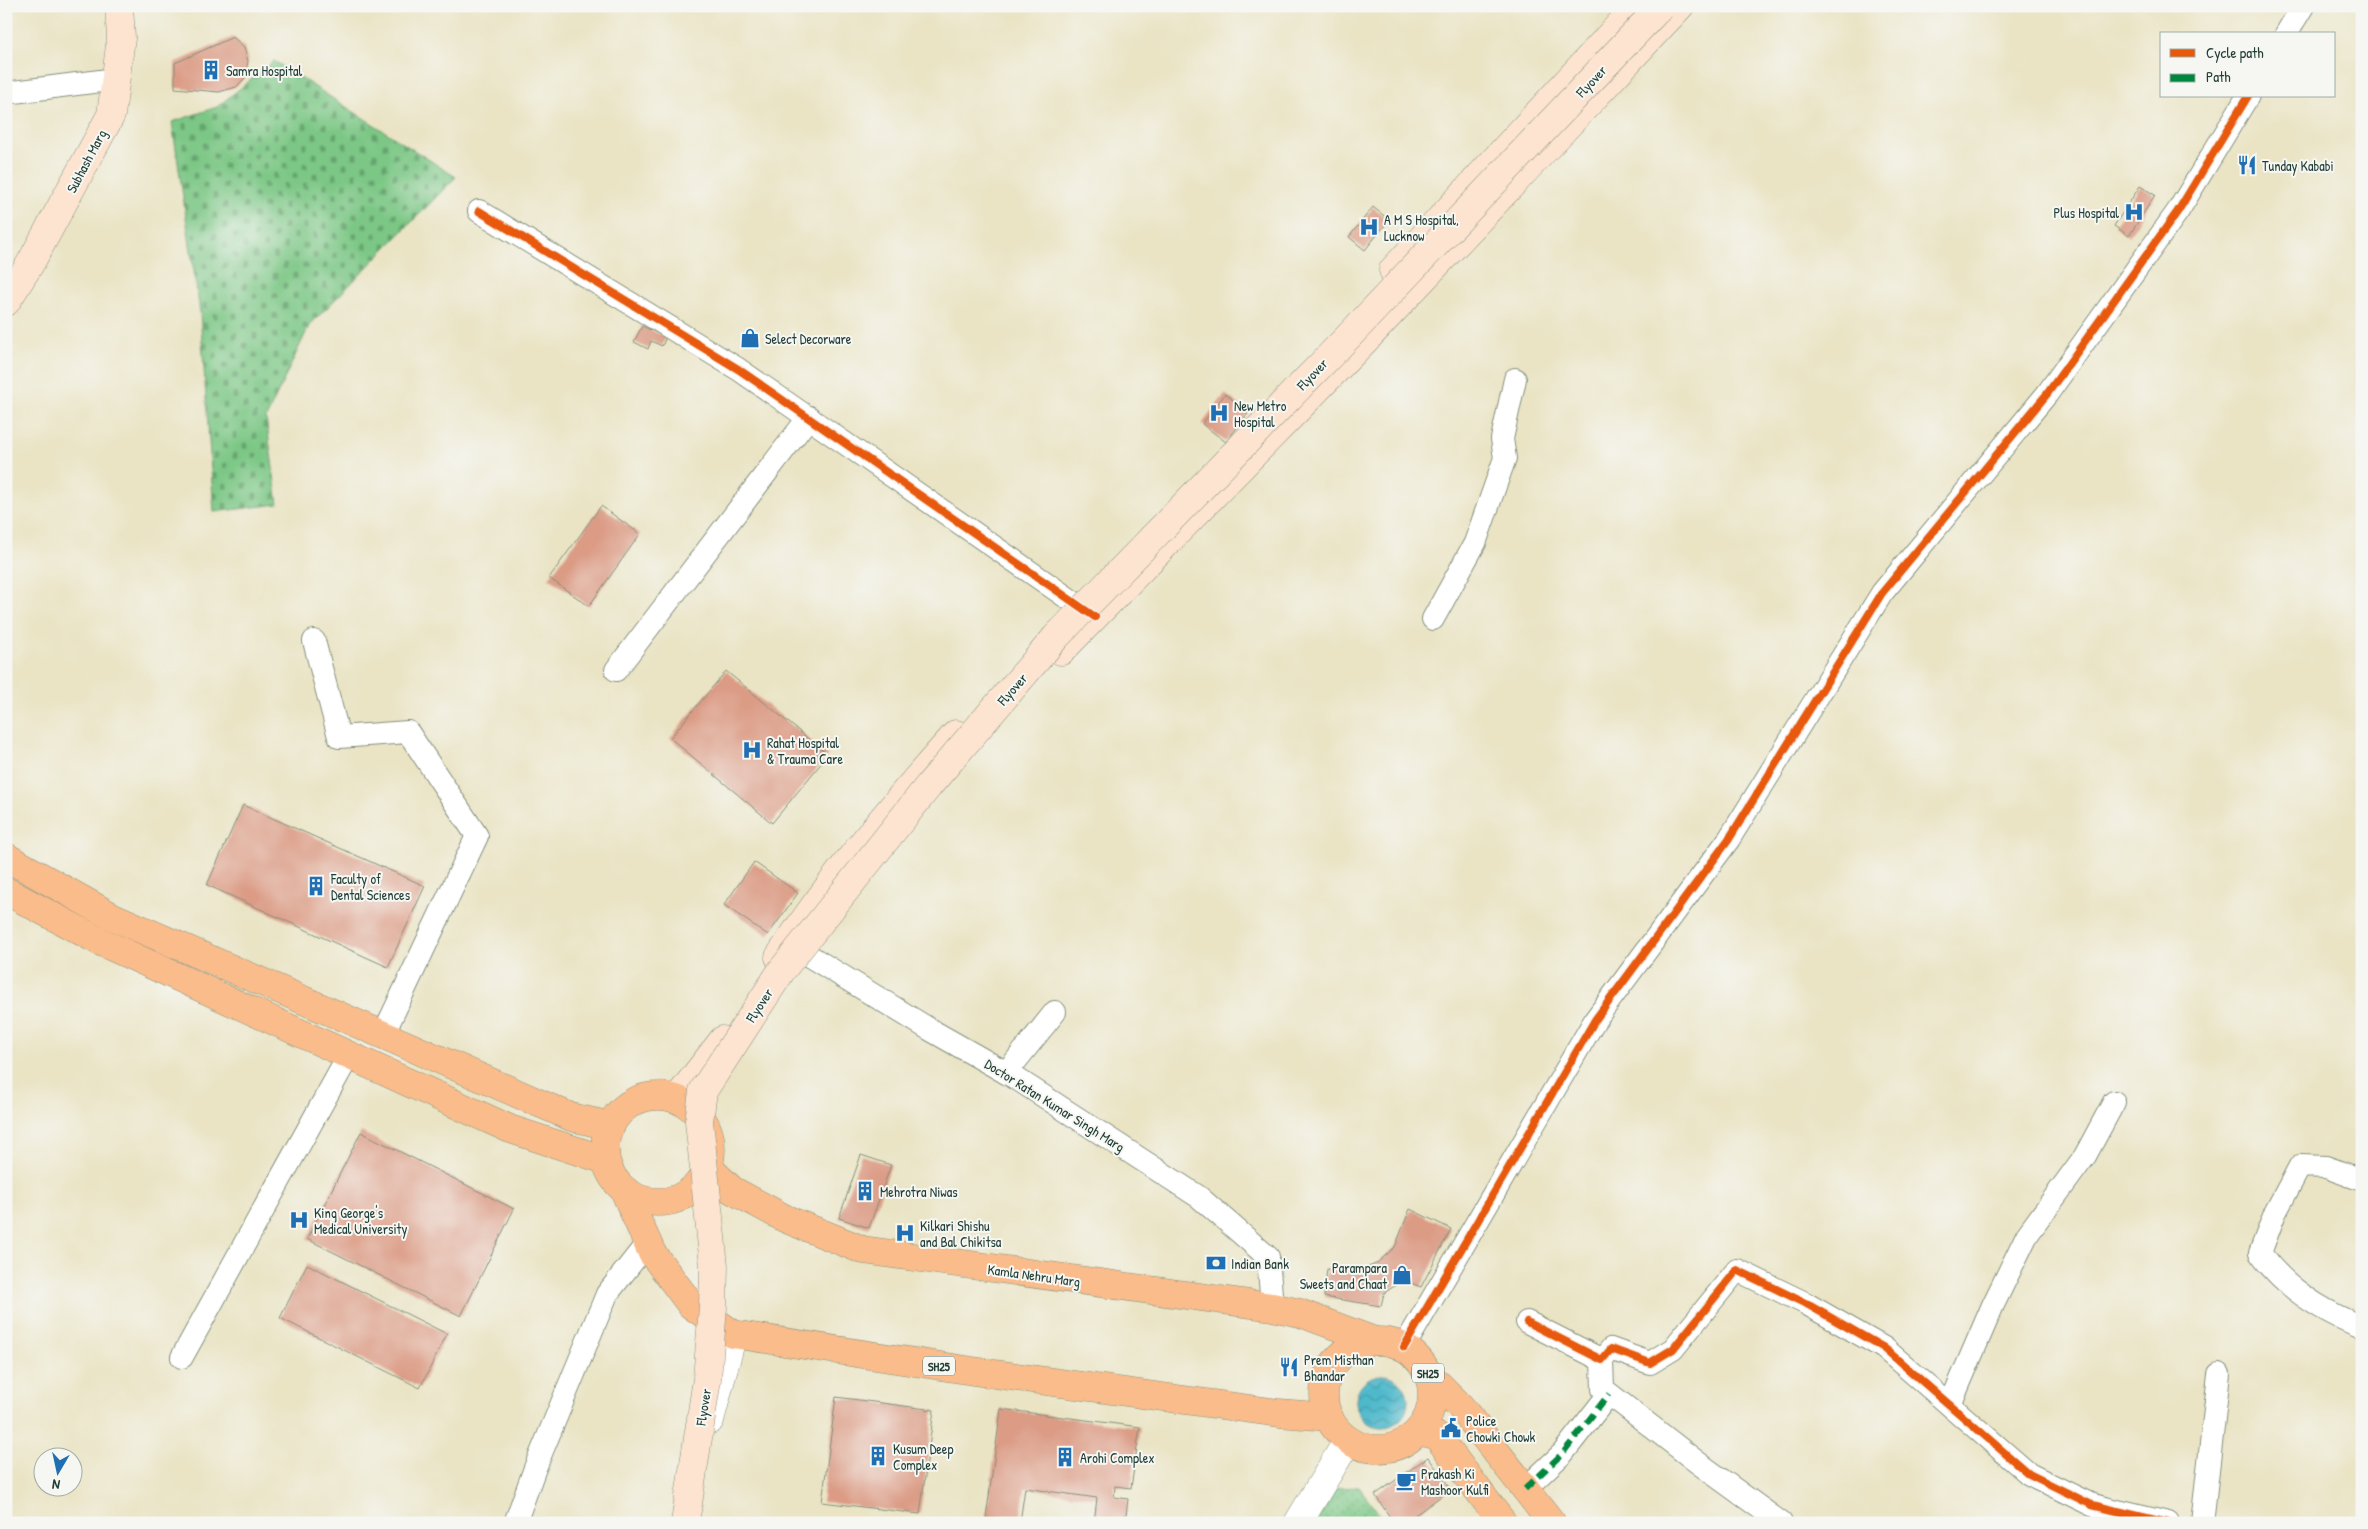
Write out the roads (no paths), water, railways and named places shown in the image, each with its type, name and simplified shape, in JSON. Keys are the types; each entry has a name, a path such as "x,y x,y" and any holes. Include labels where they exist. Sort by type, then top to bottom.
{"main road":[{"name":"Subhash Marg","path":"6,302 30,264 111,115 121,38 119,6"},
{"path":"678,1098 798,948 901,833 1024,689 1084,610 1303,367 1637,6"},
{"name":"Flyover","path":"684,1523 707,1379 713,1307 714,1266 699,1121 703,1091 782,970 930,784 1056,637 1347,338 1661,6"},
{"path":"1084,610 1371,334 1680,6"},
{"path":"6,857 111,916 571,1117 611,1126"},
{"path":"6,891 99,941 510,1129 606,1160"},
{"path":"708,1127 715,1095 783,985 798,948"},
{"path":"188,982 198,954"},
{"path":"655,1095 678,1098 697,1111 708,1127 713,1147 709,1168 699,1185 680,1198 657,1202 639,1199 624,1190 609,1170 604,1151 608,1129 611,1126 620,1111 636,1099 655,1095"},
{"name":"Kamla Nehru Marg","path":"709,1168 732,1190 786,1219 863,1250 1272,1307 1300,1313 1375,1342"},
{"name":"SH25","path":"624,1190 652,1253 691,1305 733,1334 973,1371 1279,1413 1329,1417 1324,1398 1328,1376 1340,1357 1356,1346 1375,1342 1390,1342 1404,1347 1417,1358 1428,1374 1460,1406 1552,1523"},
{"name":"SH25","path":"1348,1440 1377,1449 1401,1445 1419,1431 1429,1415 1432,1394 1428,1374"},
{"path":"1329,1417 1348,1440"},
{"path":"1419,1431 1437,1436 1503,1523"}],"street":[{"path":"2287,32 2303,6"},
{"path":"6,92 116,79"},
{"path":"1404,1347 1595,1020 1729,838 1882,593 2047,394 2178,211 2247,98"},
{"path":"479,210 730,364 809,416 1084,610"},
{"path":"1433,619 1476,543 1499,477 1505,458 1502,439 1515,379"},
{"path":"616,670 809,416"},
{"path":"314,641 339,737 408,732 477,836 384,1035"},
{"name":"Doctor Ratan Kumar Singh Marg","path":"798,948 929,1029 1006,1073 1199,1197 1268,1257 1272,1307"},
{"path":"1006,1073 1055,1012"},
{"path":"182,1357 349,1055"},
{"path":"1950,1405 1993,1305 2027,1235 2086,1156 2114,1102"},
{"path":"2362,1180 2326,1167 2300,1166 2275,1214 2260,1253 2294,1292 2342,1319 2362,1326"},
{"path":"516,1523 534,1468 607,1294 648,1242"},
{"path":"1781,1523 1697,1462 1603,1389 1602,1360 1611,1349 1650,1363 1674,1349 1737,1270 1805,1302 1884,1348 2028,1474 2092,1505 2135,1519 2168,1523"},
{"path":"1527,1322 1602,1360"},
{"path":"684,1523 733,1334"},
{"path":"2202,1523 2218,1374"},
{"path":"1525,1489 1563,1453 1609,1394"},
{"path":"1298,1523 1348,1440"}],"water":[{"path":"1382,1375 1392,1377 1400,1383 1406,1391 1408,1401 1406,1411 1400,1419 1392,1425 1382,1427 1372,1425 1364,1419 1358,1411 1356,1401 1358,1391 1364,1383 1372,1377"}],"place":[{"name":"Samra Hospital","path":"211,70"},
{"name":"Tunday Kababi","path":"2247,165"},
{"name":"Plus Hospital","path":"2134,212"},
{"name":"A M S Hospital, Lucknow","path":"1369,227"},
{"name":"Select Decorware","path":"750,338"},
{"name":"New Metro Hospital","path":"1219,413"},
{"name":"Rahat Hospital & Trauma Care","path":"752,750"},
{"name":"Faculty of Dental Sciences","path":"316,886"},
{"name":"Mehrotra Niwas","path":"865,1191"},
{"name":"King George's Medical University","path":"299,1220"},
{"name":"Kilkari Shishu and Bal Chikitsa","path":"905,1233"},
{"name":"Indian Bank","path":"1216,1263"},
{"name":"Parampara Sweets and Chaat","path":"1402,1275"},
{"name":"Prem Misthan Bhandar","path":"1289,1367"},
{"name":"Police Chowki Chowk","path":"1451,1428"},
{"name":"Kusum Deep Complex","path":"878,1456"},
{"name":"Arohi Complex","path":"1065,1457"},
{"name":"Prakash Ki Mashoor Kulfi","path":"1406,1481"}]}
